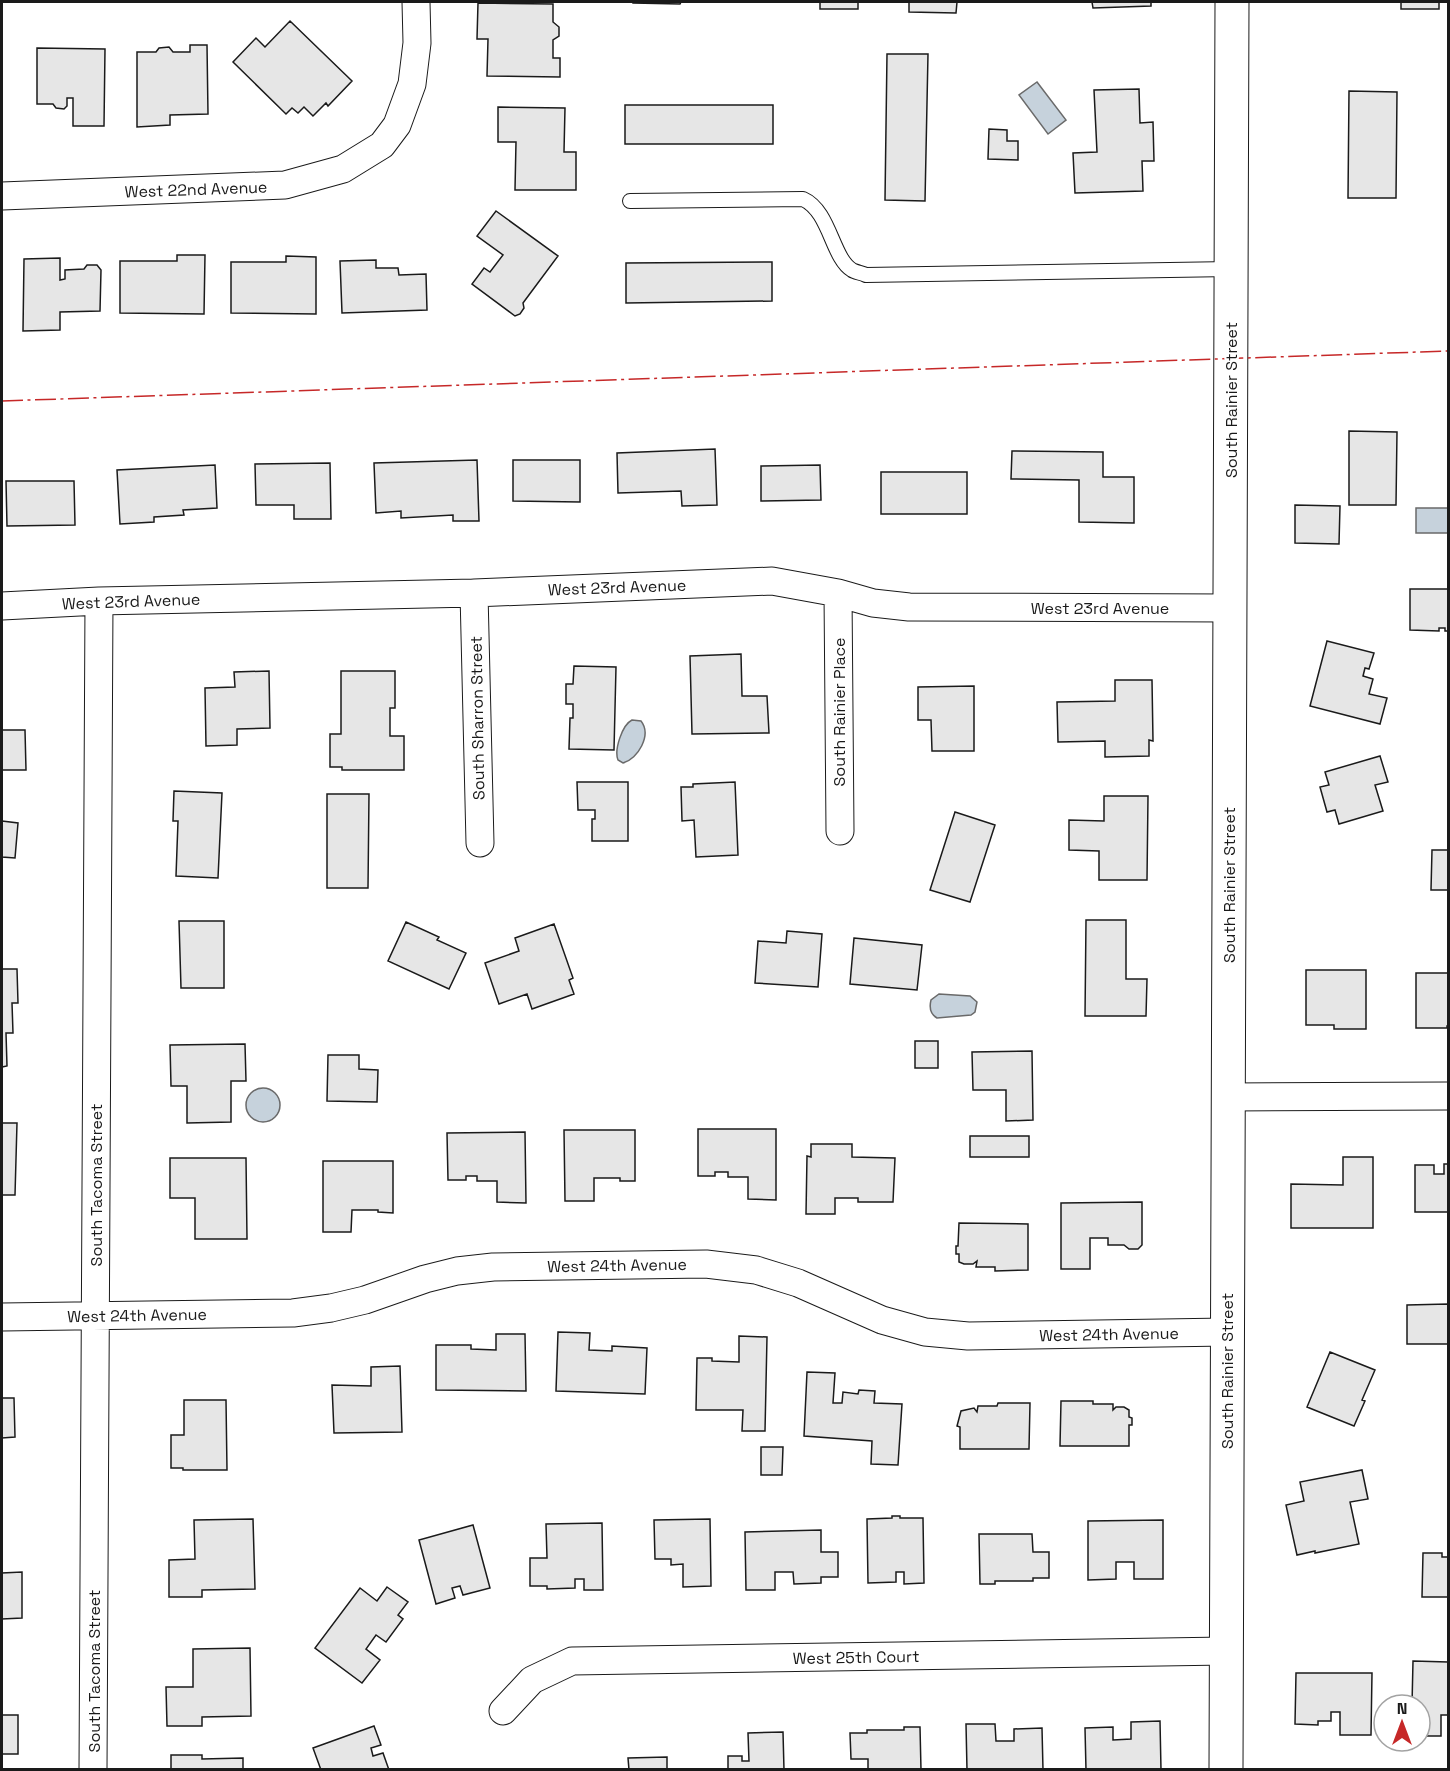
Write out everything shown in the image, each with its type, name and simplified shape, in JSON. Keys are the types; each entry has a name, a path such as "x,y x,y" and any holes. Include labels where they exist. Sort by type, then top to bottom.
{"street":[{"name":"West 22nd Avenue","path":"2,196 285,185 343,169 382,146 397,126 412,84 417,43 416,2"},
{"name":"South Rainier Street","path":"1226,1770 1232,2"},
{"name":"West 23rd Avenue","path":"2,606 99,601 474,593 772,581 838,593 873,603 909,608 1230,608"},
{"name":"South Sharron Street","path":"474,593 480,843"},
{"name":"South Rainier Place","path":"838,593 840,831"},
{"name":"South Tacoma Street","path":"93,1770 99,601"},
{"path":"1228,1097 1449,1096"},
{"name":"West 24th Avenue","path":"2,1317 293,1313 331,1308 365,1300 424,1279 457,1271 493,1267 706,1264 756,1270 788,1279 882,1320 925,1332 968,1336 1227,1332"},
{"name":"West 25th Court","path":"503,1711 532,1680 572,1661 1226,1651"}],"lane":[{"path":"630,201 803,199 812,203 820,215 845,263 852,270 866,275 1231,269"}],"shaded area":[{"path":"1037,82 1066,120 1048,134 1019,95"},
{"path":"1416,508 1448,508 1448,533 1416,533"},
{"path":"632,720 641,721 645,733 644,739 634,757 623,763 618,760 618,744 622,732"},
{"path":"939,994 970,996 977,1002 975,1012 971,1015 937,1018 931,1013 930,1006 931,1000"},
{"path":"263,1088 275,1093 280,1105 275,1117 263,1122 251,1117 246,1105 251,1093"}],"building":[{"path":"633,2 681,2 680,4"},
{"path":"820,2 858,2 858,9 820,9"},
{"path":"909,2 957,2 956,13 909,12"},
{"path":"1092,2 1151,2 1151,6 1093,8"},
{"path":"1401,2 1439,2 1439,9 1401,9"},
{"path":"478,3 553,4 553,22 559,27 559,36 553,40 553,58 560,58 560,77 487,76 488,39 477,39"},
{"path":"290,21 352,81 328,106 326,103 313,116 304,107 298,113 292,108 286,114 233,62 256,38 265,47"},
{"path":"190,45 207,45 208,114 170,115 170,125 137,127 137,52 156,52 159,48 169,47 173,52 190,52"},
{"path":"37,48 105,49 104,126 73,126 73,98 67,98 67,106 64,109 56,108 53,104 37,104"},
{"path":"887,54 928,54 925,201 885,200"},
{"path":"1139,89 1140,123 1153,122 1154,161 1142,161 1143,191 1075,193 1073,153 1097,152 1094,90"},
{"path":"1349,91 1397,92 1396,198 1348,198"},
{"path":"625,105 773,105 773,144 625,144"},
{"path":"498,107 565,108 564,152 576,152 576,190 515,190 516,142 498,142"},
{"path":"989,129 1007,130 1007,141 1018,141 1018,160 988,159"},
{"path":"496,211 558,256 523,303 524,308 520,314 515,316 472,284 484,268 490,272 503,255 477,236"},
{"path":"177,255 205,255 204,314 120,313 120,261 177,261"},
{"path":"286,256 316,257 316,314 231,313 231,262 286,262"},
{"path":"60,258 60,280 65,279 65,270 84,269 87,265 97,265 101,270 100,311 60,312 60,330 23,331 24,259"},
{"path":"376,260 376,268 398,268 399,275 426,274 427,310 342,313 340,261"},
{"path":"772,262 772,301 626,303 626,263"},
{"path":"1349,431 1397,432 1396,505 1349,505"},
{"path":"715,449 717,505 682,506 681,491 618,493 617,453"},
{"path":"1012,451 1103,452 1103,477 1134,477 1134,523 1079,522 1079,480 1011,479"},
{"path":"477,460 479,521 453,521 453,515 401,518 401,511 376,513 374,463"},
{"path":"513,460 580,460 580,502 513,501"},
{"path":"330,463 331,519 294,519 294,505 256,505 255,464"},
{"path":"215,465 217,508 183,510 184,515 154,517 154,522 120,524 117,470"},
{"path":"820,465 821,500 761,501 761,466"},
{"path":"881,472 967,472 967,514 881,514"},
{"path":"6,481 74,481 75,525 7,526"},
{"path":"1295,505 1340,506 1339,544 1295,543"},
{"path":"1410,589 1448,589 1448,631 1445,631 1445,628 1439,628 1439,631 1410,630"},
{"path":"1327,641 1374,653 1369,669 1365,668 1363,676 1373,679 1369,694 1387,698 1380,724 1310,706"},
{"path":"741,654 742,696 767,696 769,733 692,734 690,656"},
{"path":"574,666 616,667 614,750 569,749 573,704 566,704 566,684 573,684"},
{"path":"269,671 270,728 237,729 237,745 206,746 205,688 235,687 234,672"},
{"path":"341,671 395,671 395,708 390,708 390,736 404,736 404,770 342,770 342,767 330,767 330,734 341,734"},
{"path":"1115,680 1152,680 1153,741 1149,740 1149,756 1105,757 1105,741 1058,742 1057,702 1115,701"},
{"path":"974,686 974,751 932,751 931,720 918,720 918,687"},
{"path":"2,730 25,730 26,770 2,770"},
{"path":"1380,756 1388,782 1375,785 1383,811 1339,824 1335,810 1327,812 1320,787 1329,785 1325,772"},
{"path":"577,782 628,782 628,841 592,841 592,819 595,819 595,810 578,810"},
{"path":"735,782 738,855 696,857 694,820 682,821 681,787 693,787 693,784"},
{"path":"174,791 222,793 218,878 176,876 178,821 173,821"},
{"path":"327,794 369,794 368,888 327,888"},
{"path":"1104,796 1148,796 1147,880 1099,880 1099,851 1069,850 1069,820 1104,821"},
{"path":"955,812 995,825 970,902 930,890"},
{"path":"2,821 18,823 15,858 2,857"},
{"path":"1432,850 1448,850 1448,890 1431,890"},
{"path":"1086,920 1126,920 1126,979 1147,979 1146,1016 1085,1016"},
{"path":"179,921 224,921 224,988 181,988"},
{"path":"406,922 439,937 437,940 466,953 449,989 388,961"},
{"path":"554,924 573,978 569,980 574,994 532,1009 527,994 499,1004 485,963 519,951 515,938"},
{"path":"787,931 822,934 818,987 755,983 758,941 786,943"},
{"path":"854,938 922,945 917,990 850,984"},
{"path":"2,969 17,969 18,1003 12,1003 13,1033 6,1033 7,1066 2,1067"},
{"path":"1306,970 1366,970 1366,1029 1334,1029 1334,1025 1306,1025"},
{"path":"1416,973 1448,973 1447,1028 1416,1028"},
{"path":"915,1041 938,1041 938,1068 915,1068"},
{"path":"245,1044 246,1081 231,1081 231,1122 187,1123 187,1086 171,1086 170,1045"},
{"path":"1032,1051 1033,1120 1006,1121 1006,1090 973,1090 972,1052"},
{"path":"328,1055 359,1055 359,1069 378,1070 377,1102 327,1101"},
{"path":"2,1123 17,1123 15,1195 2,1195"},
{"path":"698,1129 776,1129 776,1200 748,1199 748,1177 728,1177 728,1172 715,1172 715,1176 698,1176"},
{"path":"564,1130 635,1130 635,1181 620,1181 620,1178 594,1178 594,1201 565,1201"},
{"path":"525,1132 526,1203 497,1202 497,1181 477,1181 477,1176 466,1176 466,1180 448,1180 447,1133"},
{"path":"970,1136 1029,1136 1029,1157 970,1157"},
{"path":"811,1144 852,1144 852,1157 895,1158 893,1202 858,1202 858,1198 835,1198 835,1214 806,1214 807,1156 811,1157"},
{"path":"1343,1157 1373,1157 1373,1228 1291,1228 1291,1184 1343,1185"},
{"path":"170,1158 246,1158 247,1239 195,1239 195,1198 170,1198"},
{"path":"323,1161 393,1161 393,1213 378,1212 378,1210 352,1210 351,1232 323,1232"},
{"path":"1444,1164 1448,1164 1448,1212 1415,1212 1415,1165 1434,1165 1434,1174 1444,1174"},
{"path":"1142,1202 1142,1245 1138,1249 1129,1249 1124,1245 1108,1245 1108,1238 1090,1238 1090,1269 1061,1269 1061,1203"},
{"path":"959,1223 1028,1224 1028,1270 995,1271 995,1267 976,1267 977,1261 973,1264 959,1262 956,1246 958,1246"},
{"path":"1448,1304 1448,1344 1407,1344 1407,1305"},
{"path":"558,1332 590,1333 589,1350 612,1351 612,1346 647,1348 645,1394 556,1391"},
{"path":"496,1334 525,1334 526,1391 436,1390 436,1345 471,1345 471,1349 496,1350"},
{"path":"739,1336 767,1337 765,1431 742,1431 743,1410 696,1410 697,1358 739,1362"},
{"path":"1330,1352 1375,1370 1354,1426 1307,1407"},
{"path":"400,1366 402,1432 334,1433 332,1385 371,1386 371,1367"},
{"path":"807,1372 835,1373 833,1403 842,1403 843,1392 858,1394 859,1390 875,1391 874,1403 902,1404 898,1465 871,1464 872,1441 804,1436"},
{"path":"2,1398 14,1398 15,1437 2,1438"},
{"path":"184,1400 226,1400 227,1470 171,1468 171,1435 184,1435"},
{"path":"1061,1401 1093,1401 1093,1404 1113,1404 1113,1410 1116,1407 1124,1407 1129,1410 1132,1425 1129,1425 1129,1446 1060,1446"},
{"path":"998,1403 1030,1403 1029,1449 960,1449 960,1427 957,1426 961,1411 974,1408 977,1412 978,1406 997,1406"},
{"path":"761,1447 783,1447 782,1475 761,1475"},
{"path":"1362,1470 1368,1499 1350,1502 1359,1544 1297,1555 1286,1505 1304,1501 1300,1482"},
{"path":"892,1516 923,1518 924,1583 904,1584 904,1572 896,1572 896,1582 868,1583 867,1519 892,1518"},
{"path":"253,1519 255,1589 202,1590 202,1597 169,1597 169,1560 195,1559 194,1520"},
{"path":"710,1519 711,1586 683,1587 683,1564 671,1565 671,1559 655,1559 654,1520"},
{"path":"1163,1520 1163,1579 1134,1579 1134,1562 1116,1562 1116,1579 1088,1580 1088,1521"},
{"path":"602,1523 603,1590 584,1590 584,1579 575,1579 575,1588 547,1589 547,1586 530,1586 530,1558 547,1558 546,1524"},
{"path":"473,1525 490,1588 463,1595 460,1586 452,1588 455,1598 436,1604 419,1540"},
{"path":"821,1530 821,1552 838,1552 838,1577 821,1577 821,1583 794,1584 793,1572 775,1572 775,1590 746,1590 745,1532"},
{"path":"979,1534 1032,1534 1033,1552 1049,1552 1049,1578 980,1584"},
{"path":"1423,1553 1442,1553 1442,1557 1448,1557 1448,1597 1422,1597"},
{"path":"22,1572 22,1618 2,1619 2,1573"},
{"path":"387,1587 408,1602 398,1615 403,1619 386,1642 376,1635 366,1649 380,1660 362,1683 315,1648 360,1588 377,1601"},
{"path":"250,1648 251,1716 202,1717 202,1726 167,1726 166,1687 193,1687 193,1649"},
{"path":"1413,1661 1448,1662 1448,1715 1441,1715 1441,1736 1432,1736 1432,1693 1412,1693"},
{"path":"1296,1673 1372,1673 1371,1735 1340,1735 1340,1712 1331,1712 1331,1721 1318,1721 1318,1725 1295,1724"},
{"path":"2,1715 18,1715 18,1754 2,1754"},
{"path":"1160,1721 1161,1770 1086,1770 1085,1728 1113,1727 1113,1740 1131,1739 1131,1722"},
{"path":"966,1724 995,1724 996,1741 1014,1741 1014,1729 1042,1728 1043,1770 967,1770"},
{"path":"374,1726 381,1745 371,1748 373,1756 383,1753 389,1770 321,1770 313,1748"},
{"path":"904,1727 920,1727 921,1770 868,1770 868,1759 851,1759 850,1733 867,1733 867,1730 904,1730"},
{"path":"783,1732 784,1770 728,1770 728,1756 742,1756 742,1761 749,1761 748,1733"},
{"path":"171,1755 202,1755 202,1759 243,1758 243,1770 171,1770"},
{"path":"667,1757 667,1770 629,1770 628,1758"}],"power":[{"path":"2,401 1448,351"}]}
